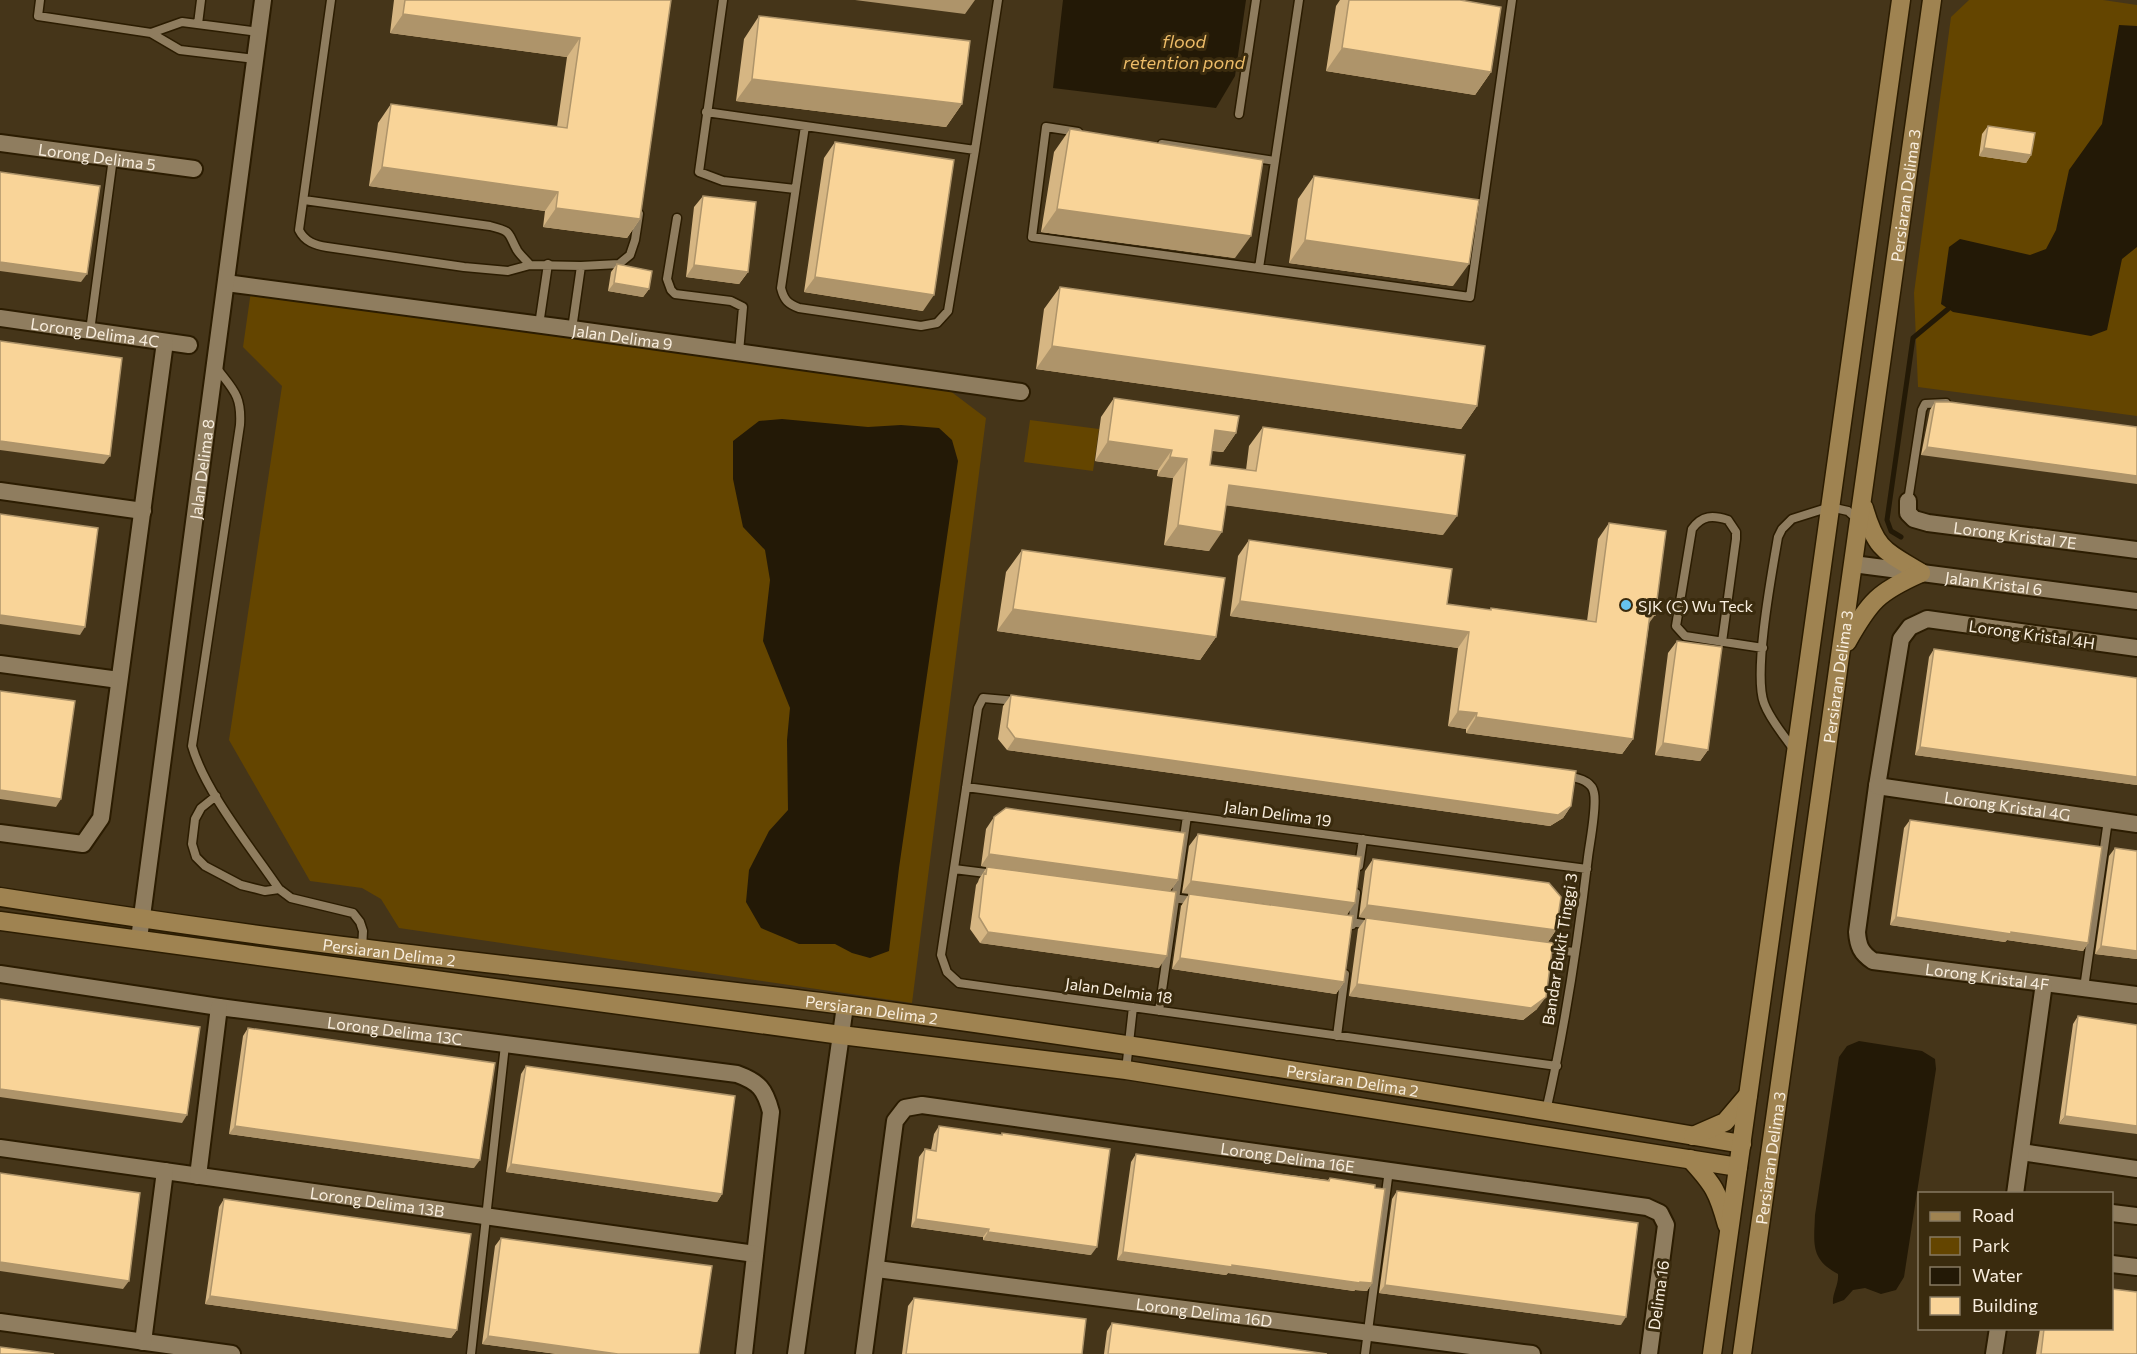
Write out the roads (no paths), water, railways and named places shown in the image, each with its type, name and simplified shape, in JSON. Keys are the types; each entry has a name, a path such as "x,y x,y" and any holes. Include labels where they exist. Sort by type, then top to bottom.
{"street":[{"name":"Jalan Delima 8","path":"139,939 263,0"},
{"name":"Persiaran Delima 3","path":"1742,1354 1932,0"},
{"path":"1929,20 1939,0"},
{"name":"Persiaran Delima 3","path":"1712,1354 1742,1156 1748,1095 1898,5"},
{"name":"Lorong Delima 5","path":"0,143 194,169"},
{"path":"1867,242 1897,246"},
{"name":"Jalan Delima 9","path":"226,284 572,329 1021,392"},
{"name":"Lorong Delima 4C","path":"0,318 189,345"},
{"path":"0,832 83,844 100,818 165,342"},
{"path":"0,491 143,511"},
{"path":"1862,501 1870,530 1882,548 1921,573"},
{"name":"Lorong Kristal 7E","path":"1908,501 1908,513 1914,519 1928,523 2137,550"},
{"path":"1818,598 1827,580 1853,564 1837,553 1827,533"},
{"name":"Jalan Kristal 6","path":"1853,564 2137,601"},
{"path":"1840,654 1857,622 1879,596 1892,586 1921,573"},
{"name":"Lorong Kristal 4H","path":"1877,786 1901,639 1910,627 1927,619 2137,648"},
{"path":"0,664 119,680"},
{"name":"Lorong Kristal 4G","path":"1877,786 2137,824"},
{"name":"Lorong Kristal 4F","path":"1877,786 1857,932 1858,945 1864,955 1873,961 2137,995"},
{"name":"Persiaran Delima 2","path":"0,897 362,949 846,1006 1130,1044 1693,1136 1742,1156"},
{"name":"Persiaran Delima 2","path":"0,921 841,1035 1126,1070 1690,1159 1742,1156"},
{"name":"Lorong Delima 13C","path":"0,974 505,1046 737,1074 754,1080 766,1096 771,1112 755,1254"},
{"path":"2015,1192 2044,982"},
{"path":"796,1354 846,1006"},
{"path":"198,1176 219,1007"},
{"path":"1693,1136 1725,1122 1748,1095"},
{"name":"Lorong Delima 16E","path":"876,1269 895,1121 905,1108 922,1105 1647,1208 1660,1213 1666,1225 1666,1235"},
{"path":"1766,1185 1742,1156 1773,1131"},
{"name":"Lorong Delima 13B","path":"0,1148 755,1254"},
{"path":"2021,1152 2137,1169"},
{"path":"1690,1159 1713,1185 1720,1199 1729,1233"},
{"path":"143,1342 165,1171"},
{"path":"2113,1213 2137,1216"},
{"name":"Delima 16","path":"1649,1354 1666,1235"},
{"path":"744,1354 755,1254"},
{"path":"2113,1264 2137,1267"},
{"path":"864,1354 876,1269"},
{"name":"Lorong Delima 16D","path":"876,1269 1532,1354"},
{"path":"0,1322 143,1342 160,1349 232,1354"},
{"path":"1994,1354 1998,1330"}],"lane":[{"path":"40,0 38,16 151,33 180,50 255,59"},
{"path":"198,24 201,0"},
{"path":"331,0 299,230 308,242 464,267 508,271 530,265 619,264 630,255 635,240 640,206"},
{"path":"723,0 699,172 723,181 795,189"},
{"path":"805,126 781,288 787,303 799,308 921,327 937,323 948,311 998,0"},
{"path":"1239,114 1256,0"},
{"path":"1259,268 1299,0"},
{"path":"1092,134 1046,127 1032,237 1470,297 1512,0"},
{"path":"151,33 182,22 259,32"},
{"path":"706,112 975,150"},
{"path":"1149,142 1275,161"},
{"path":"90,331 113,158"},
{"path":"304,200 502,229 511,235 517,250 530,265"},
{"path":"677,218 667,279 669,286 675,294 731,301 742,307 740,352"},
{"path":"539,325 548,264"},
{"path":"572,329 581,266"},
{"path":"215,366 235,393 241,406 240,425 192,746 197,762 216,796 279,889 291,898 353,913 363,931 362,949"},
{"path":"1908,501 1922,410 1926,404 1934,402 1957,404"},
{"path":"1796,753 1764,705 1761,682 1762,648 1777,546 1782,529 1792,519 1830,507 1848,510 1859,520"},
{"path":"1722,642 1736,532 1728,520 1708,517 1696,523 1692,529 1676,626 1685,636 1722,642 1762,648"},
{"name":"Jalan Delmia 18","path":"1024,702 983,698 978,708 941,955 947,972 959,983 1557,1066"},
{"name":"Bandar Bukit Tinggi 3","path":"1546,1111 1557,1066 1587,869 1594,791 1587,782 1574,777 1550,774"},
{"name":"Jalan Delima 19","path":"966,787 1587,869"},
{"path":"216,796 201,808 195,819 192,843 196,857 205,866 241,885 265,891 279,889"},
{"path":"1159,1011 1187,816"},
{"path":"2084,988 2108,820"},
{"path":"1358,875 1363,840"},
{"path":"954,868 1000,875"},
{"path":"1350,933 1357,887"},
{"path":"1152,895 1211,903"},
{"path":"1328,919 1375,925"},
{"path":"1527,946 1574,952"},
{"path":"1337,1036 1346,968"},
{"path":"1126,1070 1133,1007"},
{"path":"471,1354 505,1046"},
{"path":"1365,1354 1389,1170"}],"water":[{"name":"flood retention pond","path":"1063,0 1246,0 1235,76 1216,108 1053,88"},
{"path":"2119,25 2137,26 2137,247 2122,259 2107,330 2091,336 1953,312 1941,304 1949,247 1960,239 2030,255 2046,249 2056,230 2069,170 2102,124"},
{"path":"782,419 868,427 901,425 939,428 952,440 958,461 889,951 870,958 852,953 835,944 799,944 761,928 746,902 749,870 769,831 788,810 787,740 790,708 763,641 770,580 765,550 743,527 733,479 733,441 759,421"},
{"path":"1859,1041 1922,1051 1935,1059 1936,1069 1904,1277 1896,1290 1881,1294 1865,1288 1853,1290 1844,1300 1833,1304 1838,1274 1822,1263 1818,1256 1814,1242 1815,1215 1839,1057 1847,1046"}],"waterway":[{"path":"1901,537 1891,531 1887,520 1913,338 1948,309"}],"place":[{"name":"SJK (C) Wu Teck","path":"1626,605"}]}
